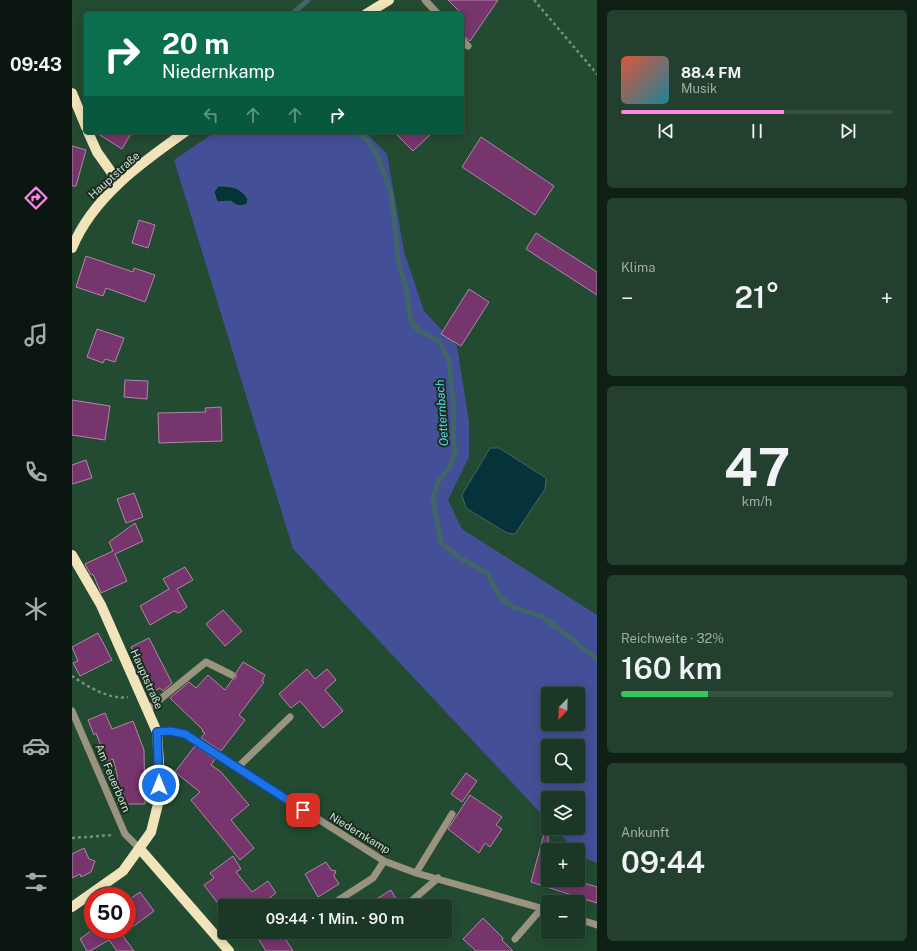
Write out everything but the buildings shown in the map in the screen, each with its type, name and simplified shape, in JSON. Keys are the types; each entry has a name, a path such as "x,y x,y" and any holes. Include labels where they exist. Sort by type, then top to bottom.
{"main road":[{"path":"369,12 389,0"},
{"path":"72,93 84,122"},
{"path":"89,134 97,152 120,183"},
{"name":"Hauptstraße","path":"72,248 77,235 94,209 120,183 182,134"},
{"name":"Hauptstraße","path":"72,556 102,605 157,732 159,764 158,804 150,832 140,849 123,871 72,906"},
{"path":"140,849 228,951"}],"street":[{"path":"425,0 436,12"},
{"path":"464,42 468,46"},
{"path":"147,710 206,662 232,675"},
{"name":"Am Feuerborn","path":"72,711 125,834 140,849"},
{"path":"237,768 290,717"},
{"name":"Niedernkamp","path":"157,732 170,731 185,734 384,861 416,873 541,908"},
{"path":"416,873 452,814"},
{"path":"340,899 373,878 384,861"},
{"path":"414,899 438,878"},
{"path":"515,939 541,913"},
{"path":"585,921 597,925"}],"path":[{"path":"534,0 597,74"},
{"path":"72,676 88,686 120,698 128,697 139,691"},
{"path":"72,838 125,834"}],"shaded area":[{"path":"212,134 367,134 387,154 404,251 424,311 457,346 469,422 469,457 448,500 462,529 597,615 597,863 585,858 585,843 569,843 561,835 585,835 585,791 541,791 541,814 293,549 174,160"},
{"path":"218,186 227,186 239,190 248,199 247,204 240,206 231,201 217,202 214,192"},
{"path":"490,448 499,448 546,478 545,489 515,534 507,533 466,508 462,495"}],"waterway":[{"name":"Oetternbach","path":"294,12 308,0"},
{"name":"Oetternbach","path":"359,134 368,141 377,155 391,193 399,266 405,283 411,322 419,331 439,341 449,360 454,413 453,435 455,453 449,468 438,482 433,498 441,543 457,556 487,573 500,597 513,607 543,617 597,659"}],"route":[{"path":"159,785 157,732 170,731 185,734 303,810"}]}
